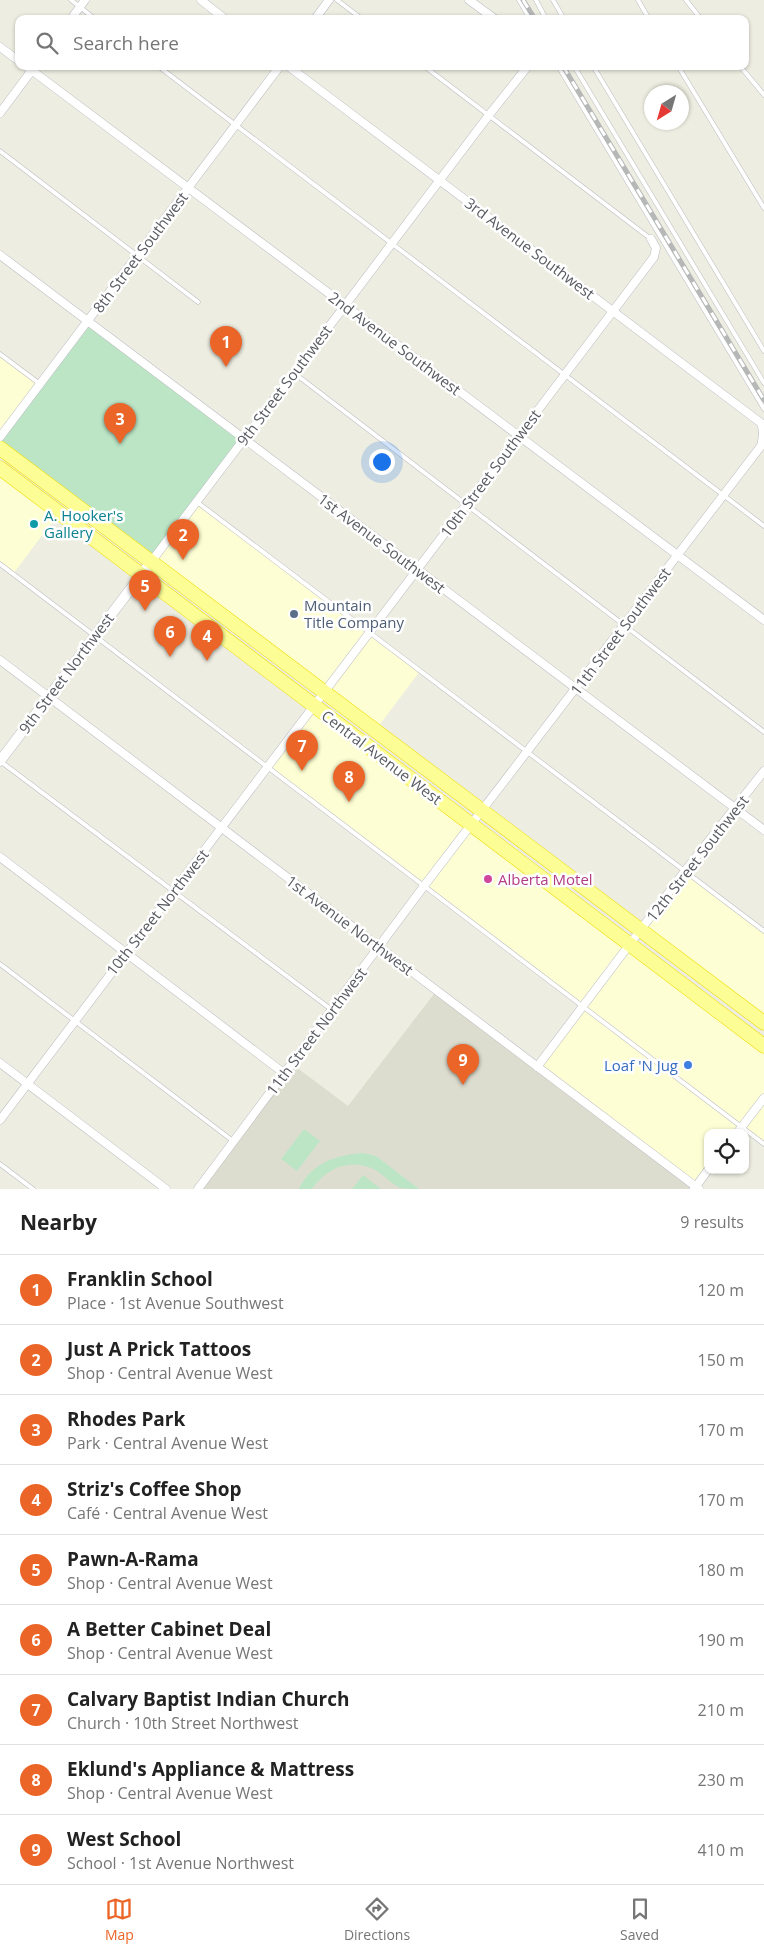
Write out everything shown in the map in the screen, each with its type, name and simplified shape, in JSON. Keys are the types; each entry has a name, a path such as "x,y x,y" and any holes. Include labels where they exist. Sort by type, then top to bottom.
{"highway":[{"name":"Central Avenue West","path":"0,448 764,1023"},
{"name":"Central Avenue West","path":"0,468 764,1046"}],"street":[{"path":"74,15 85,0"},
{"path":"200,0 220,15"},
{"path":"318,15 330,0"},
{"path":"469,0 490,15"},
{"path":"0,47 15,58"},
{"path":"0,113 30,70"},
{"name":"2nd Avenue Southwest","path":"34,70 764,620"},
{"name":"8th Street Southwest","path":"0,437 277,70"},
{"name":"3rd Avenue Southwest","path":"293,70 761,423 764,428 764,435"},
{"name":"9th Street Southwest","path":"151,562 525,70"},
{"name":"10th Street Southwest","path":"314,705 654,256 656,248 651,239"},
{"name":"1st Avenue Southwest","path":"0,255 764,830"},
{"name":"11th Street Southwest","path":"472,825 761,446 764,435"},
{"name":"9th Street Northwest","path":"0,761 151,562"},
{"name":"1st Avenue Northwest","path":"0,660 696,1188"},
{"name":"10th Street Northwest","path":"0,1120 314,705"},
{"name":"12th Street Southwest","path":"537,1066 764,771"},
{"name":"11th Street Northwest","path":"198,1189 424,886 472,825"},
{"path":"0,857 285,1074"},
{"path":"0,1063 166,1189"},
{"path":"740,1129 764,1098"},
{"path":"696,1188 705,1174"}],"lane":[{"path":"71,0 91,15"},
{"path":"337,0 357,15"},
{"path":"519,0 528,15"},
{"path":"536,0 544,15"},
{"path":"553,0 562,15"},
{"path":"638,0 647,15"},
{"path":"686,0 698,15"},
{"path":"163,70 764,526"},
{"path":"429,70 651,239"},
{"path":"560,70 764,409"},
{"path":"576,70 764,382"},
{"path":"595,70 764,351"},
{"path":"680,70 764,208"},
{"path":"743,70 764,95"},
{"path":"0,151 198,302"},
{"path":"0,354 40,384"},
{"path":"294,373 764,732"},
{"path":"197,502 764,931"},
{"path":"0,564 583,1006 738,1129"},
{"path":"0,761 332,1010"},
{"path":"0,964 234,1141"},
{"path":"749,1136 764,1144"},
{"path":"0,1164 32,1189"}],"shaded area":[{"path":"88,321 243,439 151,562 0,448 0,437"},
{"path":"0,354 40,384 0,437"},
{"path":"0,468 59,513 13,574 0,564"},
{"path":"197,502 420,671 375,731 151,562"},
{"path":"314,705 764,1046 764,1144 749,1132 749,1129 742,1127 740,1129 704,1129 705,1174 696,1186 537,1067 582,1006 267,767"},
{"path":"685,871 764,931 764,1023 641,930"},
{"path":"437,990 694,1189 198,1189 292,1064 348,1106"},
{"path":"304,1129 320,1141 297,1171 281,1159"},
{"path":"363,1153 376,1156 419,1189 400,1188 377,1171 368,1167 349,1165 341,1166 325,1175 312,1189 299,1189 310,1173 325,1162 334,1158"},
{"path":"363,1175 381,1189 352,1189"}],"railway":[{"path":"523,0 532,15"},
{"path":"565,70 764,400"}],"place":[{"name":"Franklin School","path":"226,367"},
{"name":"Rhodes Park","path":"120,444"},
{"name":"A. Hooker's Gallery","path":"34,524"},
{"name":"Just A Prick Tattoos","path":"183,560"},
{"name":"Pawn-A-Rama","path":"145,611"},
{"name":"Mountain Title Company","path":"294,614"},
{"name":"A Better Cabinet Deal","path":"170,657"},
{"name":"Striz's Coffee Shop","path":"207,661"},
{"name":"Calvary Baptist Indian Church","path":"302,771"},
{"name":"Eklund's Appliance & Mattress","path":"349,802"},
{"name":"Alberta Motel","path":"488,879"},
{"name":"Loaf 'N Jug","path":"688,1065"},
{"name":"West School","path":"463,1085"}]}
